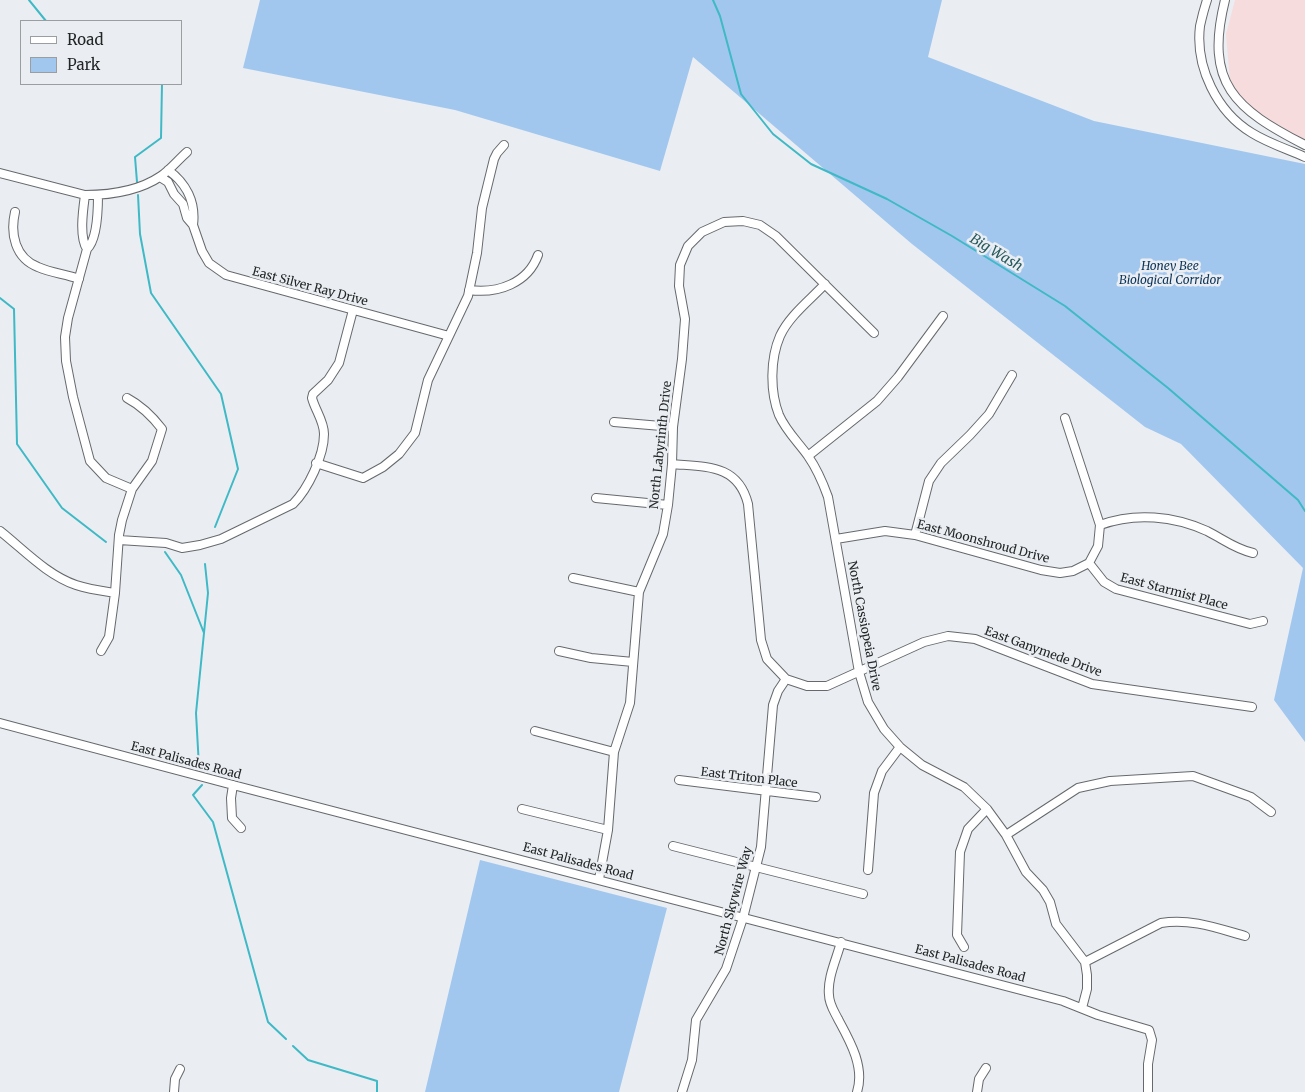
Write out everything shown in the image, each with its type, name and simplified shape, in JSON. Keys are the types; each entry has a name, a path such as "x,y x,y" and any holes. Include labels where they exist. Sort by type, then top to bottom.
{"street":[{"path":"1207,0 1200,26 1201,53 1206,72 1218,99 1234,120 1252,132 1305,157"},
{"path":"1224,0 1219,21 1217,44 1220,63 1227,83 1235,97 1252,115 1305,146"},
{"path":"316,463 363,478 383,467 400,454 415,433 428,380 464,306 469,290 477,253 482,208 494,159 504,145"},
{"path":"0,173 85,195 98,195 131,190 160,177 186,152"},
{"name":"East Silver Ray Drive","path":"168,170 176,176 190,194 194,217 193,225"},
{"name":"East Silver Ray Drive","path":"160,177 168,182 174,194 183,204 187,218 193,225 202,251 209,263 226,275 449,336"},
{"path":"85,195 82,223 86,249 68,318 66,361 86,451 90,461 106,478 132,489"},
{"path":"86,249 90,246 97,226 98,195"},
{"path":"15,212 12,234 16,248 24,257 36,266 79,279"},
{"name":"North Labyrinth Drive","path":"599,879 608,830 614,752 630,703 639,592 663,534 668,505 673,427 682,359 684,320 679,286 680,265 688,246 702,232 724,222 743,221 760,225 776,236 874,333"},
{"path":"469,290 489,291 508,286 531,270 538,255"},
{"name":"North Cassiopeia Drive","path":"826,284 793,318 780,336 773,363 773,392 780,416 808,456 828,498 859,672 868,702 884,730 900,747 922,765 964,787 987,809 1006,835 1026,872 1046,896 1056,924 1084,962 1088,975 1087,989 1082,1008"},
{"path":"119,540 166,543 182,548 200,545 221,539 293,504 306,489 324,434 322,421 312,398 340,363 353,310"},
{"path":"808,456 878,401 943,316"},
{"path":"915,535 929,481 941,463 989,414 1012,375"},
{"path":"101,651 109,637 122,520 132,489 152,460 162,429 139,404 127,398"},
{"path":"1065,418 1100,525 1098,546 1089,563"},
{"path":"614,422 673,427"},
{"path":"672,464 724,471 737,481 744,491 748,504 761,640 767,659 786,679"},
{"path":"596,498 668,505"},
{"path":"1100,525 1117,519 1134,517 1161,518 1188,524 1207,532 1240,551 1252,553"},
{"path":"0,531 60,578 78,586 115,593"},
{"name":"East Moonshroud Drive","path":"836,539 886,531 915,535 1041,570 1060,573 1074,571 1089,563"},
{"name":"East Starmist Place","path":"1089,563 1104,582 1116,590 1250,624 1263,621"},
{"path":"573,578 639,592"},
{"name":"East Ganymede Drive","path":"786,679 807,686 827,686 924,642 948,636 975,639 1092,684 1252,707"},
{"path":"559,651 591,658 633,662"},
{"name":"North Skywire Way","path":"682,1092 692,1060 696,1020 726,969 743,918 756,867 760,847 773,705 778,691 786,679"},
{"name":"East Palisades Road","path":"0,723 1049,997 1098,1015 1149,1030 1152,1040 1148,1064 1148,1092"},
{"path":"534,732 614,752"},
{"path":"868,870 874,793 882,771 900,747"},
{"path":"1006,835 1078,788 1110,781 1193,776 1251,797 1271,812"},
{"name":"East Triton Place","path":"679,780 816,797"},
{"path":"233,785 231,798 232,818 240,828"},
{"path":"522,809 608,830"},
{"path":"964,947 957,935 960,852 968,829 987,809"},
{"path":"673,846 863,894"},
{"path":"1084,962 1161,923 1190,921 1245,936"},
{"path":"841,942 829,985 830,1004 851,1043 859,1068 857,1092"},
{"path":"977,1092 979,1079 986,1068"},
{"path":"174,1092 175,1079 180,1069"}],"shaded area":[{"path":"1235,0 1305,0 1305,144 1255,114 1230,82 1226,34"}],"green space":[{"name":"Honey Bee Biological Corridor","path":"260,0 942,0 928,57 1094,121 1305,164 1305,742 1274,700 1303,568 1181,444 1145,427 912,244 693,57 660,171 455,110 243,68"},
{"path":"480,860 667,908 619,1092 425,1092"}],"waterway":[{"path":"29,0 45,20"},
{"name":"Big Wash","path":"713,0 720,16 741,94 773,134 811,164 887,199 952,236 1065,306 1168,388 1298,500 1305,511"},
{"path":"137,182 135,157 161,138 162,85"},
{"path":"138,195 140,234 151,293 221,394 238,469 215,527"},
{"path":"0,298 14,309 17,444 62,508 106,542"},
{"path":"165,552 181,575 204,633"},
{"path":"199,767 196,713 208,593 205,564"},
{"path":"202,785 193,795 213,822 268,1022 286,1039"},
{"path":"293,1046 308,1060 377,1081 377,1092"}]}
